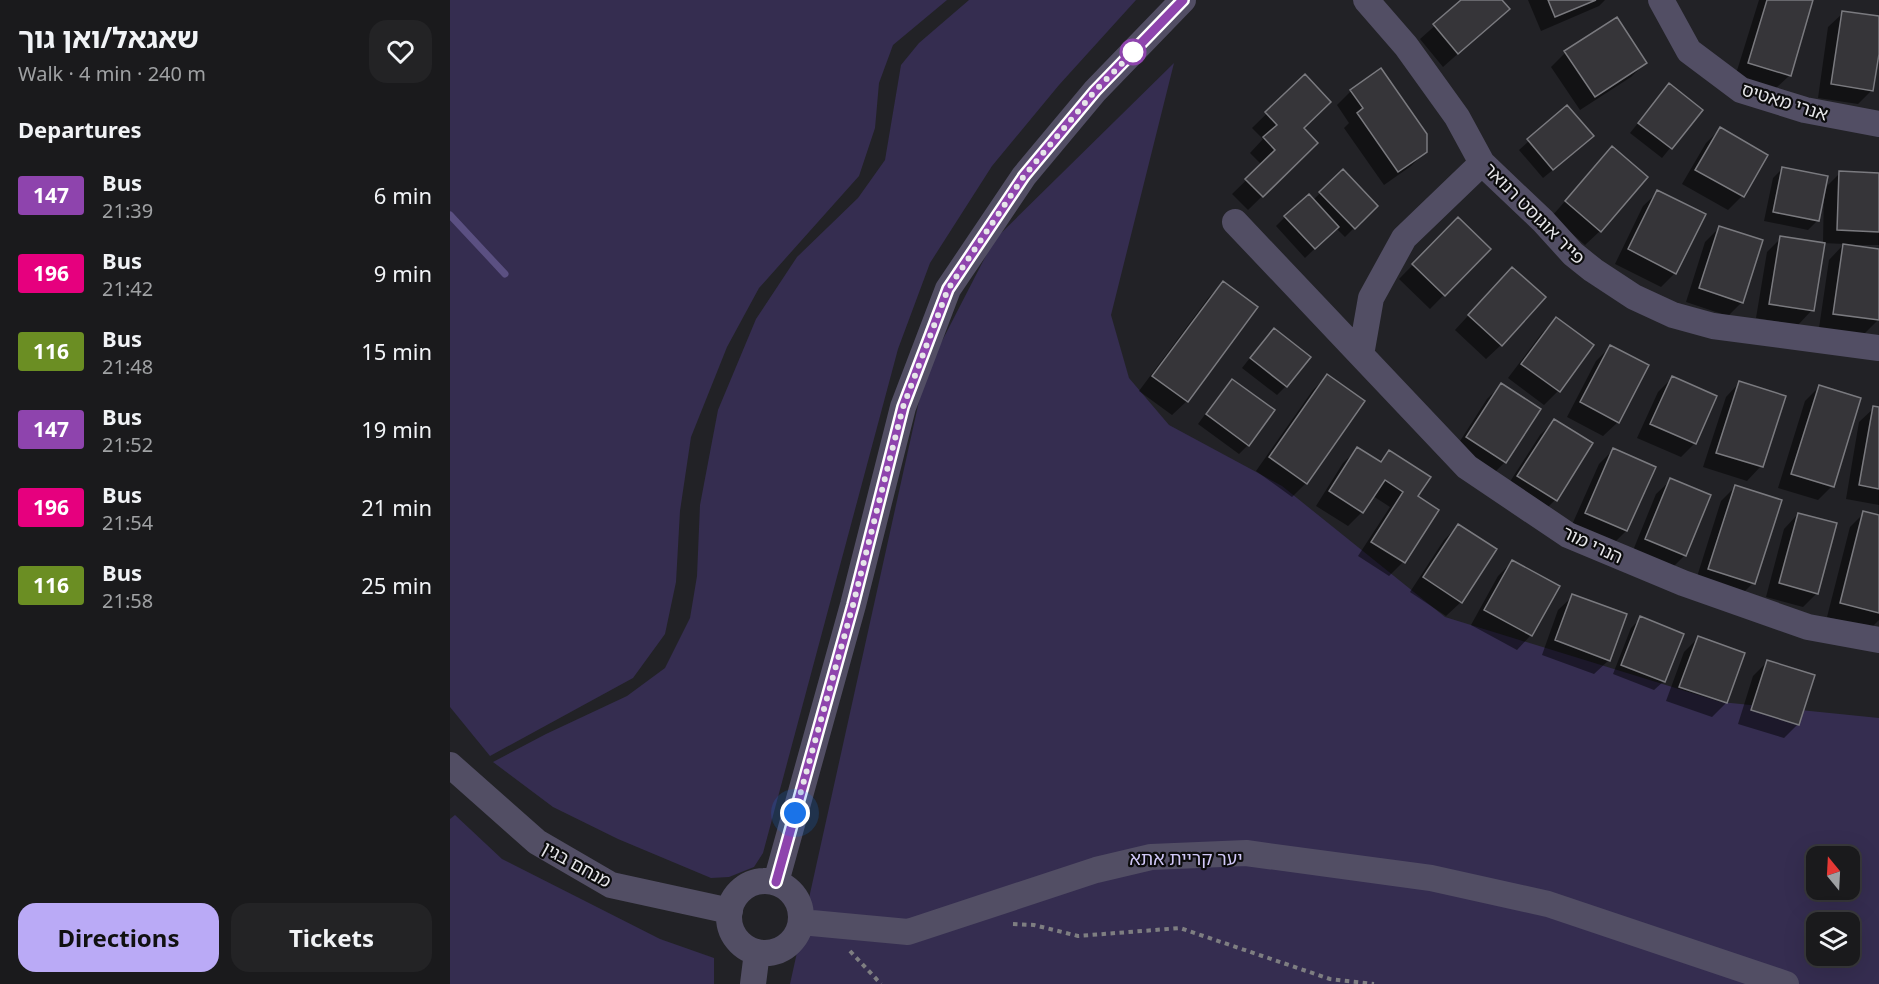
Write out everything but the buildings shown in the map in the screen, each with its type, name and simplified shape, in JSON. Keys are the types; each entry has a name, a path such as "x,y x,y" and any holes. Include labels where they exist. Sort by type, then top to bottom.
{"street":[{"path":"776,882 853,605 903,407 948,289 1024,176 1095,91 1183,0"},
{"name":"פייר אוגוסט רנואר","path":"1365,0 1406,46 1438,90 1457,117 1482,163 1543,221 1573,254 1634,297 1673,315 1713,326 1879,348"},
{"name":"אנרי מאטיס","path":"1661,0 1689,51 1741,90 1804,110 1879,124"},
{"path":"1361,355 1371,298 1404,238 1482,163"},
{"name":"הנרי מור","path":"1235,222 1467,467 1568,535 1683,583 1808,627 1879,640"},
{"name":"מנחם בגין","path":"450,765 537,842 611,885 730,912"},
{"path":"813,923 793,893 776,882 763,881 746,887 734,900 730,912 733,933 747,948 769,953 790,943 798,933 813,923 908,932 1096,870 1151,857 1246,853 1431,878 1548,904 1786,984"},
{"path":"753,984 758,952"}],"path":[{"path":"813,923 880,984"},
{"path":"1002,924 1034,925 1078,936 1180,928 1330,980 1374,984"}],"green space":[{"path":"450,0 947,0 893,45 879,83 875,128 859,176 759,288 727,347 691,437 680,511 676,582 665,634 633,678 490,756 450,707"},
{"path":"969,0 1136,0 1059,85 992,166 930,263 898,349 763,853 754,867 729,877 711,878 618,839 553,807 493,762 627,696 665,668 690,618 697,576 700,505 718,410 756,319 797,257 858,198 885,160 901,65 919,43"},
{"name":"יער קריית אתא","path":"1174,63 1111,315 1129,378 1169,425 1282,486 1445,617 1721,702 1879,718 1879,984 790,984 925,374 994,240"},
{"path":"455,815 502,859 660,939 714,958 714,984 450,984 450,819"}],"waterway":[{"path":"450,215 505,274"}],"bus line":[{"name":"147","path":"776,882 853,605 903,407 948,289 1024,176 1095,91 1183,0"}],"route":[{"path":"795,813 853,605 903,407 948,289 1024,176 1095,91 1139,46 1133,52"}]}
